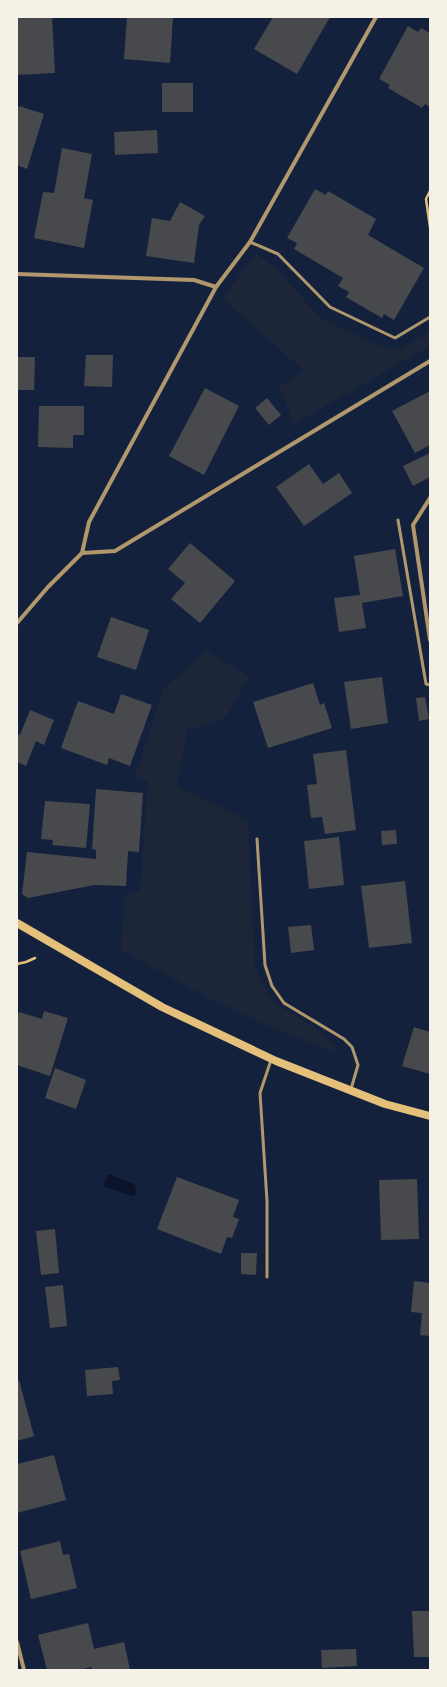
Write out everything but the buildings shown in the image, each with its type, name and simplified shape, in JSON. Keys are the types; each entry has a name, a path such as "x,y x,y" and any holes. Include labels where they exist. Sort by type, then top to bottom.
{"main road":[{"path":"17,923 162,1007 271,1059 385,1104 430,1116"}],"street":[{"path":"17,623 48,587 82,553 89,522 216,287 250,242 376,17"},
{"path":"17,274 194,280 216,287"},
{"path":"82,553 115,551 430,361"},
{"path":"430,498 413,525 430,640"},
{"path":"17,1642 24,1670"}],"lane":[{"path":"250,242 278,254 330,308 395,338 430,317"},
{"path":"398,520 426,684 430,685"},
{"path":"257,839 265,964 272,986 284,1003 344,1039 352,1047 358,1065 351,1090"},
{"path":"267,1277 267,1201 260,1093 271,1059"}],"path":[{"path":"430,191 426,199 430,226"},
{"path":"17,964 35,958"}],"shaded area":[{"path":"255,253 275,267 320,318 390,350 401,348 430,331 430,346 294,424 279,387 304,371 223,299"},
{"path":"206,650 250,677 224,719 187,730 177,786 248,820 255,966 268,994 279,1006 319,1030 334,1044 339,1054 268,1026 208,998 121,950 125,895 140,891 148,782 135,777 163,690"},
{"path":"108,1174 134,1184 137,1189 135,1195 131,1196 103,1186"}]}
